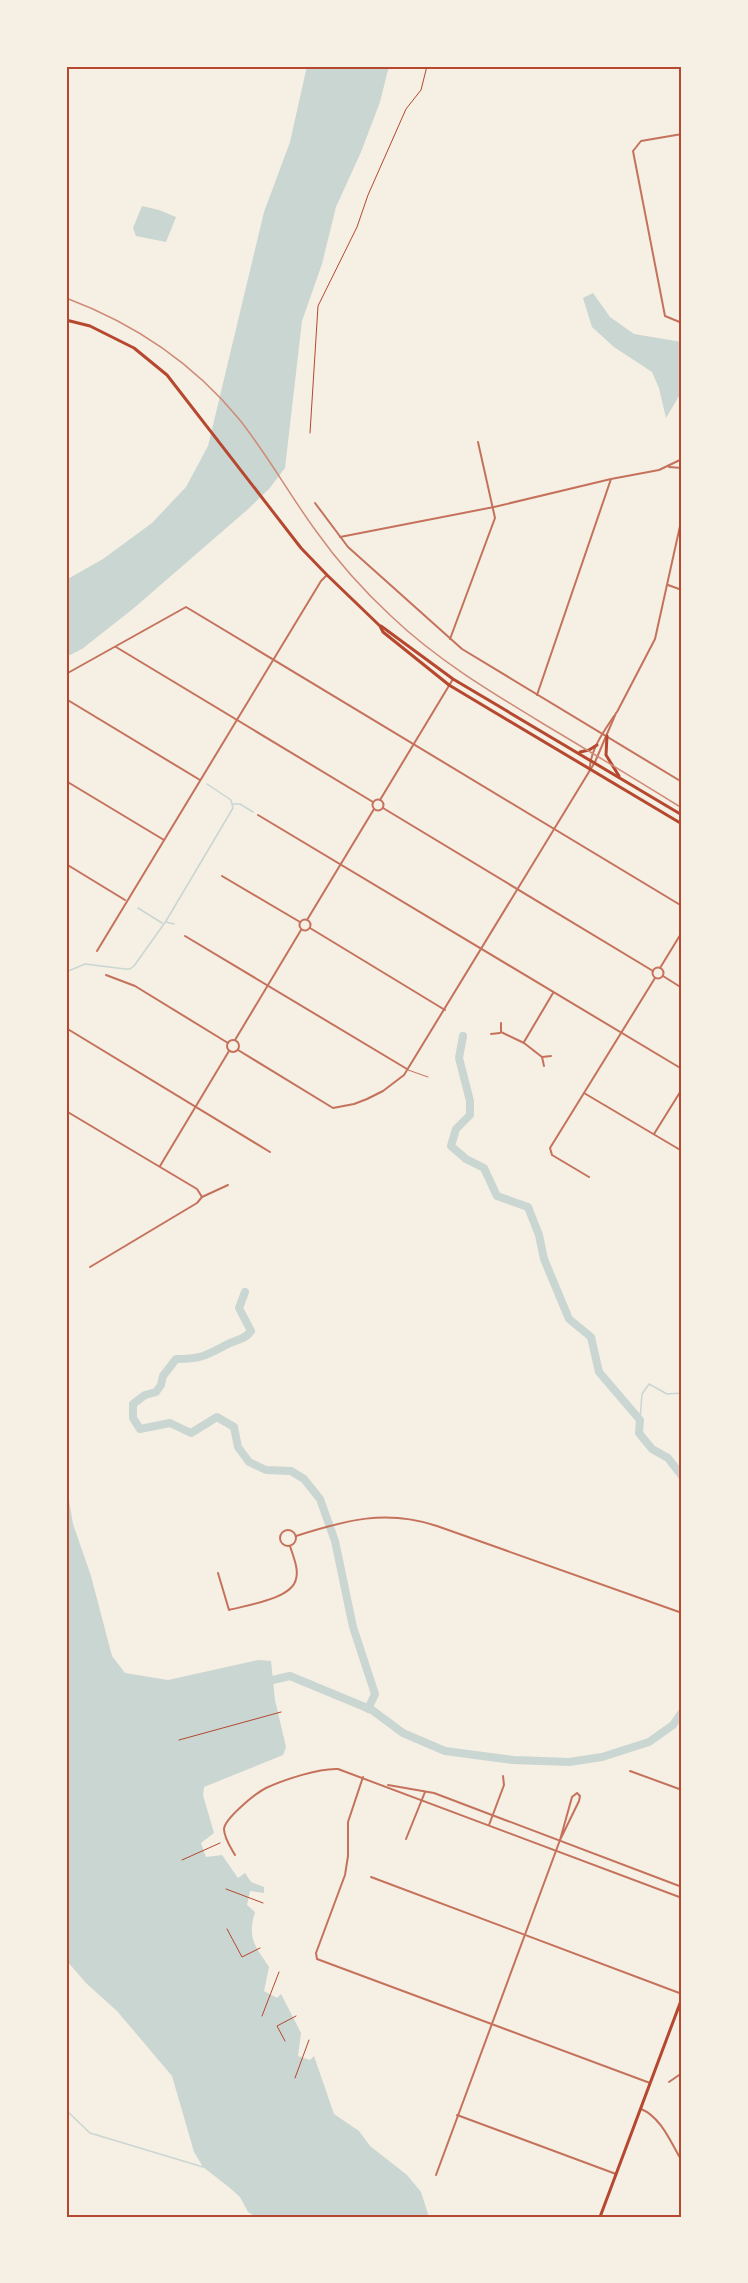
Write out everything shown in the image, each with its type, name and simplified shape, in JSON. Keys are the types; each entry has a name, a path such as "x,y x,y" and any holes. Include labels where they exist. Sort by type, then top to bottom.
{"main road":[{"path":"66,320 90,326 134,348 167,375 267,504 327,575 380,626 383,632 408,653 449,685 682,824"},
{"path":"380,626 386,628 453,679 682,815"},
{"path":"607,736 606,755 620,778"},
{"path":"578,752 589,750 597,745"},
{"path":"600,2217 682,1996"}],"street":[{"path":"682,134 641,141 633,151 665,316 682,323"},
{"path":"450,639 494,523 494,507 478,442"},
{"path":"669,467 682,459"},
{"path":"340,537 494,507 669,467 682,468"},
{"path":"536,695 611,479"},
{"path":"315,503 348,547 462,649 682,782"},
{"path":"590,768 590,759 602,734 655,639 682,517"},
{"path":"97,951 321,581 327,575"},
{"path":"668,585 682,590"},
{"path":"66,674 186,607 682,906"},
{"path":"116,647 373,802 380,800 453,679"},
{"path":"66,699 200,780"},
{"path":"238,1050 333,1108 354,1104 383,1091 401,1079 595,762 616,712"},
{"path":"66,781 164,840"},
{"path":"380,800 383,808"},
{"path":"222,876 300,922 307,920 374,809 373,802"},
{"path":"374,809 378,811 383,808"},
{"path":"383,808 653,971 655,978 550,1148 552,1155 589,1177"},
{"path":"258,815 682,1069"},
{"path":"66,864 127,900"},
{"path":"307,920 310,928 445,1010"},
{"path":"106,975 135,986 228,1043 235,1041 301,930 300,922"},
{"path":"301,930 306,931 310,928"},
{"path":"653,971 660,968 682,932"},
{"path":"185,936 408,1070"},
{"path":"660,968 664,972 663,976"},
{"path":"655,978 663,976"},
{"path":"663,976 682,988"},
{"path":"524,1043 553,993"},
{"path":"501,1023 501,1032"},
{"path":"66,1028 270,1152"},
{"path":"491,1034 501,1032 524,1043 542,1057 544,1066"},
{"path":"235,1041 239,1045 238,1050"},
{"path":"160,1166 229,1051 228,1043"},
{"path":"229,1051 232,1053 238,1050"},
{"path":"542,1057 551,1056"},
{"path":"654,1134 682,1089"},
{"path":"584,1093 682,1151"},
{"path":"66,1111 197,1189 202,1197"},
{"path":"90,1267 197,1203 202,1197 228,1185"},
{"path":"296,1536 337,1524 378,1516 420,1521 682,1613"},
{"path":"288,1530 296,1536 296,1541 290,1546 282,1544 280,1539 281,1534 288,1530"},
{"path":"218,1573 229,1610 281,1595 290,1590 297,1578 290,1546"},
{"path":"235,1855 224,1832 226,1823 240,1809 266,1788 328,1769 341,1769 682,1898"},
{"path":"630,1770 682,1790"},
{"path":"489,1825 504,1785 503,1776"},
{"path":"363,1777 348,1822 346,1872 316,1958 650,2083"},
{"path":"382,1784 426,1791 682,1887"},
{"path":"406,1839 426,1791"},
{"path":"436,2175 556,1850 579,1801 580,1796 577,1793 572,1797 560,1840"},
{"path":"371,1877 682,1996"},
{"path":"669,2082 682,2073"},
{"path":"641,2109 657,2120 682,2161"},
{"path":"457,2115 616,2174"}],"lane":[{"path":"408,1070 428,1077"}],"path":[{"path":"310,433 318,306 357,227 368,195 403,116 422,90 427,66"},
{"path":"179,1740 281,1712"},
{"path":"182,1860 220,1843"},
{"path":"226,1889 264,1903"},
{"path":"227,1929 242,1957 260,1948"},
{"path":"262,2016 279,1972"},
{"path":"285,2041 278,2026 296,2016"},
{"path":"295,2078 309,2040"}],"shaded area":[{"path":"307,66 389,66 380,102 361,152 336,207 322,264 302,321 285,468 269,489 247,510 134,608 82,649 66,657 66,580 103,559 152,523 186,487 208,446 264,212 290,142"},
{"path":"142,206 176,217 166,242 136,236 133,228"},
{"path":"593,293 610,317 634,334 682,342 682,391 666,418 659,388 652,372 614,347 592,327 583,298"},
{"path":"66,1482 73,1524 91,1576 112,1656 125,1673 168,1680 258,1660 271,1661 275,1700 286,1747 283,1755 204,1787 203,1795 214,1833 201,1843 206,1857 222,1855 238,1878 245,1873 251,1882 264,1887 264,1893 250,1891 247,1905 255,1912 252,1929 254,1941 269,1967 264,1991 277,1998 281,1994 301,2033 298,2056 310,2060 314,2056 334,2114 359,2131 370,2146 407,2175 421,2192 429,2217 256,2217 248,2212 240,2197 203,2167 194,2152 172,2076 117,2011 86,1983 66,1960"}],"waterway":[{"path":"66,972 85,964 125,969 134,966 166,921 233,808 231,800 207,784"},
{"path":"233,804 240,804 253,812"},
{"path":"138,908 162,923"},
{"path":"166,922 174,924"},
{"path":"463,1036 459,1058 470,1101 470,1115 456,1129 451,1146 466,1159 484,1168 497,1196 528,1207 539,1235 544,1259 569,1319 591,1337 599,1372 640,1420 639,1433 652,1449 668,1458 682,1476"},
{"path":"245,1292 239,1308 251,1331 249,1334 202,1356 176,1359 163,1376 156,1392 145,1395 133,1404 133,1418 140,1429 170,1423 191,1433 217,1417 234,1427 238,1447 249,1462 266,1470 291,1471 304,1479 320,1499 335,1541 353,1627 375,1694 368,1709"},
{"path":"640,1420 642,1394 649,1384 667,1394 682,1393"},
{"path":"264,1682 290,1676 372,1710 403,1733 445,1751 513,1760 569,1762 602,1757 649,1742 673,1725 682,1712"},
{"path":"66,2110 90,2133 203,2167"}],"railway":[{"path":"66,298 91,308 138,333 182,363 202,380 249,432 306,517 342,565 408,632 483,686 682,808"}]}
